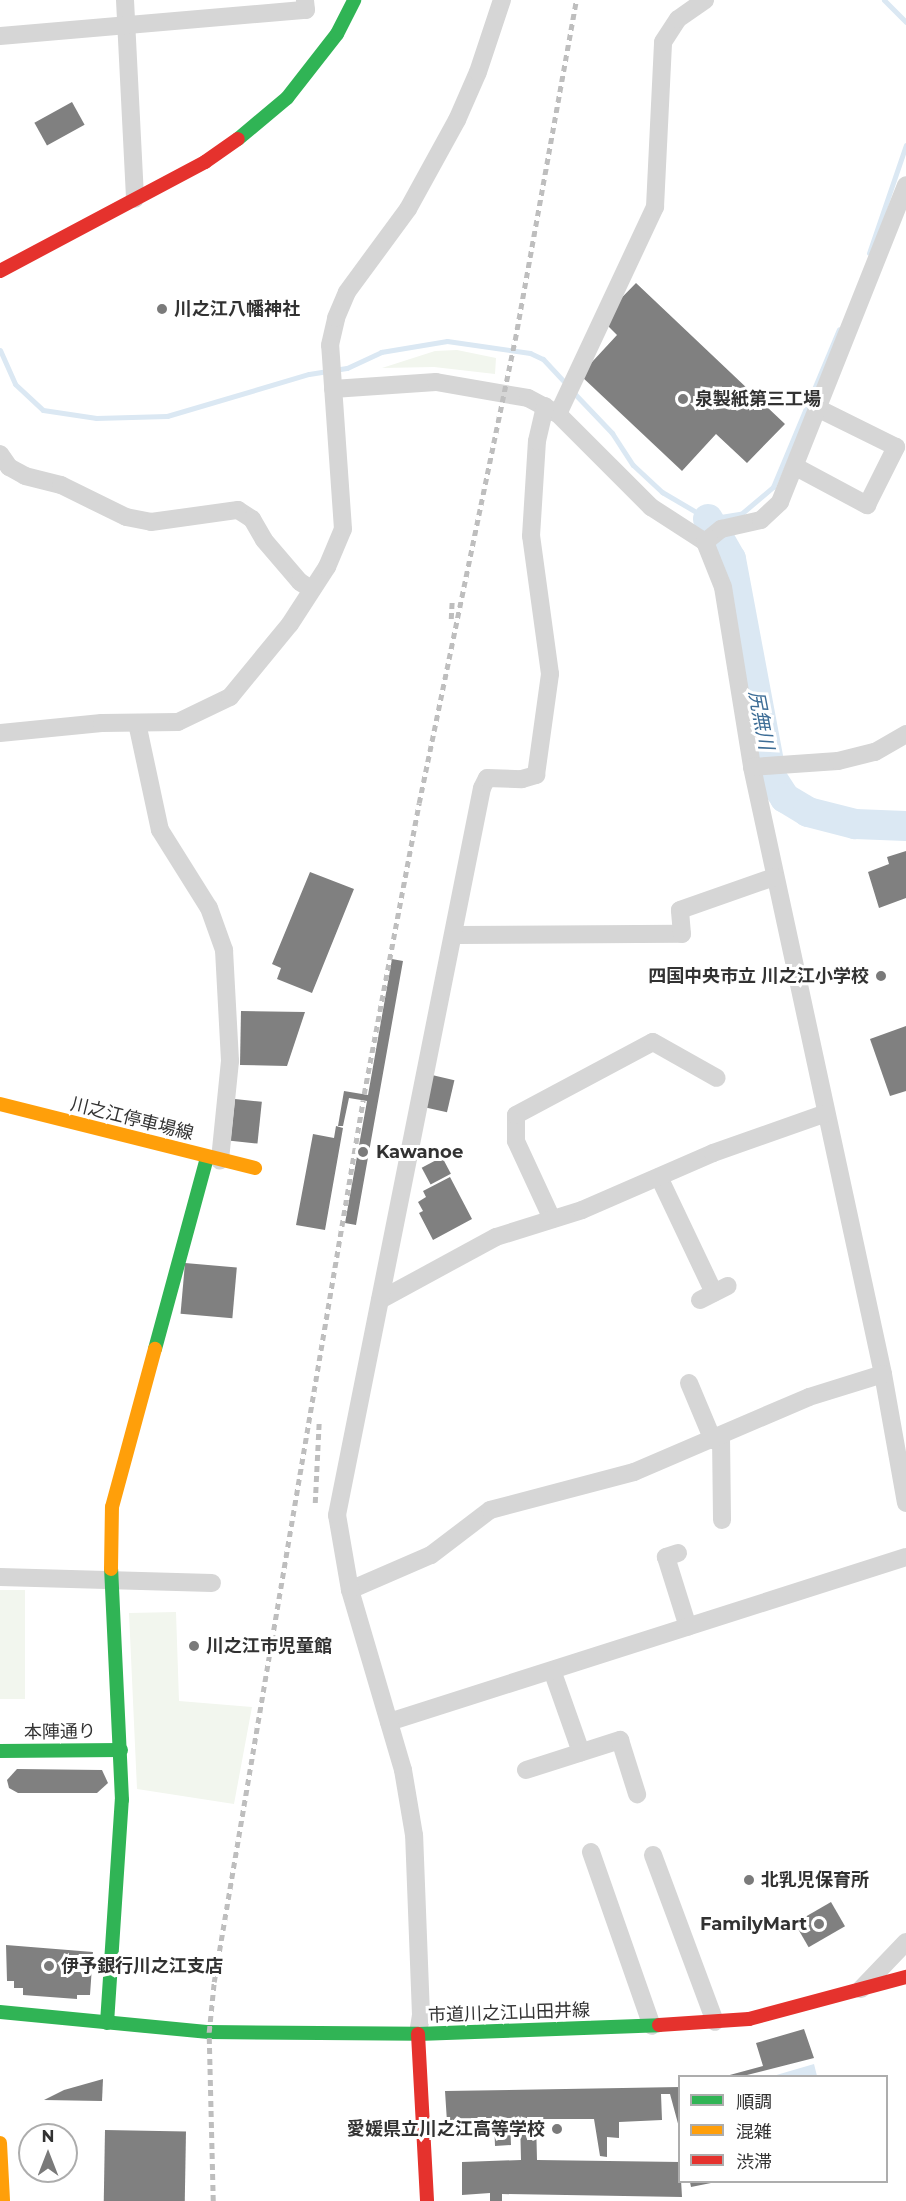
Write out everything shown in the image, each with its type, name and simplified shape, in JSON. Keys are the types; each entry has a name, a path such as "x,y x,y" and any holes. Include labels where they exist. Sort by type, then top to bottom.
{"main road":[{"path":"0,272 205,162 270,114 316,63 337,34 354,0"},
{"name":"川之江停車場線","path":"0,1104 255,1168"},
{"path":"107,2023 122,1800 111,1579 112,1507 118,1478 214,1159"},
{"name":"本陣通り","path":"0,1751 121,1749"},
{"name":"市道川之江山田井線","path":"0,2012 209,2031 418,2034 652,2026 715,2022 783,2012 906,1977"},
{"path":"418,2034 427,2201"},
{"path":"0,2143 3,2201"}],"street":[{"path":"125,0 135,200"},
{"path":"0,36 126,25 215,9 306,10 305,0"},
{"path":"0,733 178,722 230,697 290,624 340,544 342,529 330,345 347,292 408,209 457,120 478,72 502,0"},
{"path":"418,2034 421,2015 414,1835 389,1722 350,1590 337,1515 487,778 522,779 536,775 550,674 531,536 537,441 573,382 655,207 663,42 678,19 705,0"},
{"path":"705,542 722,529 761,520 780,502 796,467 906,185"},
{"path":"333,388 436,382 504,392 556,407 651,507 705,542 723,587 752,767 824,1114 883,1374 906,1503"},
{"path":"796,467 867,505 896,447 819,409"},
{"path":"0,454 9,467 25,476 61,485 126,517 152,522 238,510 252,519 271,548 311,589"},
{"path":"0,477 25,476"},
{"path":"137,723 160,830 209,908 224,950 230,1061 214,1159"},
{"path":"752,767 786,767 875,752 906,734"},
{"path":"456,935 682,934 680,910 774,877"},
{"path":"552,1219 516,1141 516,1114 653,1042 717,1078"},
{"path":"380,1300 476,1245 552,1219 713,1153 824,1114"},
{"path":"659,1177 714,1293"},
{"path":"350,1590 431,1555 490,1510 634,1472 808,1397 883,1374"},
{"path":"688,1383 717,1438 722,1520"},
{"path":"678,1553 666,1557 688,1627"},
{"path":"389,1722 553,1672 906,1557"},
{"path":"0,1577 212,1583"},
{"path":"553,1672 581,1752"},
{"path":"526,1770 620,1740 637,1794"},
{"path":"591,1852 652,2026"},
{"path":"653,1855 715,2022"},
{"path":"860,1991 906,1942"}],"shaded area":[{"path":"457,350 496,358 495,374 434,367 382,368 435,351"},
{"path":"0,1590 25,1590 25,1699 0,1699"},
{"path":"176,1612 179,1701 252,1707 234,1804 137,1789 129,1613"},
{"path":"814,2064 817,2075 776,2075"}],"building":[{"path":"72,102 85,125 47,146 34,123"},
{"name":"泉製紙第三工場","path":"636,283 785,424 747,463 716,434 682,471 580,375 617,335 601,319"},
{"path":"906,851 906,898 879,908 868,872 889,864 887,857"},
{"path":"310,872 354,889 312,993 277,979 281,968 272,964"},
{"path":"392,959 403,961 356,1225 345,1223 367,1101 349,1098 343,1126 338,1126 344,1091 368,1095"},
{"path":"241,1011 305,1012 287,1066 240,1065"},
{"path":"906,1026 906,1091 890,1096 870,1039"},
{"path":"432,1075 454,1080 447,1112 425,1107"},
{"path":"235,1099 262,1102 257,1144 231,1141"},
{"path":"336,1126 343,1128 325,1230 296,1225 313,1134 334,1138"},
{"path":"442,1157 451,1174 431,1185 422,1168"},
{"path":"450,1177 472,1219 433,1240 419,1213 423,1211 418,1202 426,1197 423,1191"},
{"path":"185,1263 237,1268 232,1318 181,1314"},
{"path":"17,1769 102,1770 108,1783 97,1793 18,1793 9,1788 7,1780"},
{"name":"FamilyMart","path":"831,1902 845,1926 809,1947 795,1923"},
{"name":"伊予銀行川之江支店","path":"6,1945 93,1952 90,1995 77,1995 77,1999 23,1995 23,1988 14,1988 14,1981 7,1981"},
{"path":"804,2029 814,2058 747,2075 730,2075 763,2066 756,2043"},
{"path":"103,2079 102,2101 44,2100 64,2090"},
{"path":"678,2087 678,2124 670,2094 661,2094 662,2120 619,2122 619,2138 607,2137 607,2157 600,2156 594,2119 536,2119 537,2160 678,2162 678,2183 681,2183 682,2197 502,2194 502,2201 490,2201 490,2193 462,2195 462,2162 521,2160 520,2120 510,2120 511,2145 495,2146 494,2120 447,2122 445,2091"},
{"path":"105,2130 186,2131 185,2201 104,2201"},
{"path":"690,2183 711,2183 691,2187"}],"waterway":[{"path":"884,0 906,22"},
{"path":"869,253 906,145"},
{"path":"573,392 612,433 633,465 662,492 708,519 741,514 773,487 839,329"},
{"path":"0,350 15,384 43,410 96,418 167,416 309,374 347,368 381,352 447,341 530,353 543,359 567,385"},
{"name":"尻無川","path":"708,519 731,559 772,778 785,798 808,812 855,824 906,826"}],"railway":[{"path":"364,1094 419,803 515,340 576,0"},
{"path":"451,619 452,598"},
{"path":"213,2201 209,2032 214,1982 363,1100"},
{"path":"315,1503 319,1421"}],"traffic: fast":[{"path":"238,139 287,98 337,34 354,0"},
{"path":"155,1349 207,1157"},
{"path":"107,2023 122,1800 111,1569"},
{"path":"0,1751 121,1750"},
{"path":"0,2012 209,2032 418,2034 659,2025"}],"traffic: slow":[{"path":"0,1104 255,1168"},
{"path":"111,1569 112,1507 155,1349"},
{"path":"0,2143 3,2201"}],"traffic: jam":[{"path":"0,271 205,162 238,139"},
{"path":"659,2025 749,2019 906,1977"},
{"path":"418,2034 427,2201"}],"place":[{"name":"川之江八幡神社","path":"162,309"},
{"name":"泉製紙第三工場","path":"683,399"},
{"name":"四国中央市立 川之江小学校","path":"881,976"},
{"name":"Kawanoe","path":"363,1152"},
{"name":"川之江市児童館","path":"194,1646"},
{"name":"北乳児保育所","path":"749,1880"},
{"name":"FamilyMart","path":"819,1924"},
{"name":"伊予銀行川之江支店","path":"49,1966"},
{"name":"愛媛県立川之江高等学校","path":"557,2129"}]}
